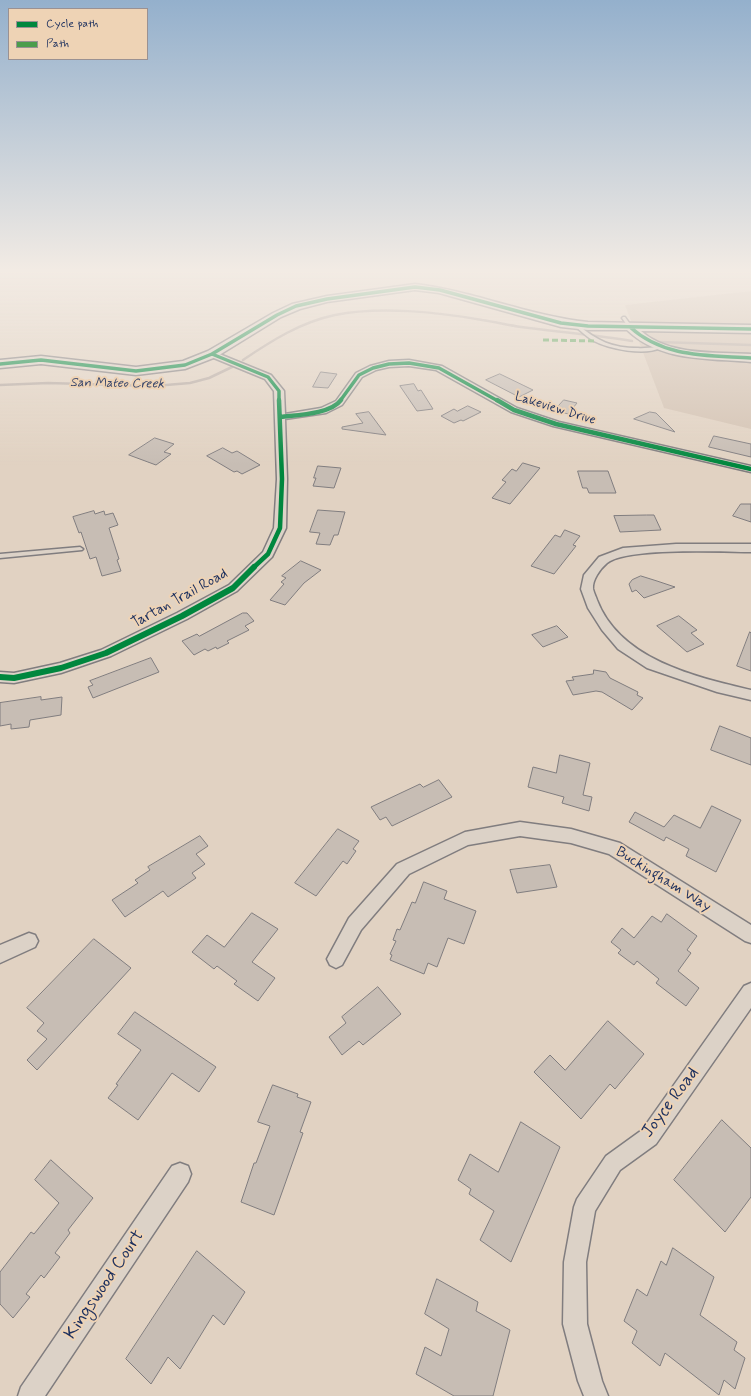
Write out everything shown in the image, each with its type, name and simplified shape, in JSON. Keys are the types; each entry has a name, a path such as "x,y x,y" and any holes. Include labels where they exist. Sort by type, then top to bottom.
{"main road":[{"path":"0,364 41,360 136,370 185,365 212,354 245,334"},
{"path":"638,334 645,342 658,348 679,352 751,358"},
{"path":"645,342 654,334"}],"street":[{"name":"Tartan Trail Road","path":"0,677 14,678 61,668 106,653 182,616 233,588 268,554 280,528 282,479 279,391 268,377 212,354"},
{"name":"Lakeview Drive","path":"281,417 323,411 339,402 359,375 372,368 389,364 414,364 439,368 514,410 549,422 751,470"},
{"path":"751,548 676,548 623,552 603,560 590,575 587,589 594,608 606,627 623,646 652,665 722,688 751,695"},
{"name":"Buckingham Way","path":"336,959 355,924 403,869 465,840 520,829 571,836 614,848 751,935"},
{"path":"0,954 29,941"},
{"name":"Joyce Road","path":"596,1396 590,1381 575,1324 575,1262 585,1207 613,1163 649,1137 751,992"},
{"name":"Kingswood Court","path":"30,1396 180,1174"}],"lane":[{"path":"588,334 608,345 637,350 658,348"},
{"path":"0,556 80,549"}],"shaded area":[{"path":"636,334 751,334 751,429 664,408"}],"building":[{"path":"321,372 337,374 328,388 313,387"},
{"path":"500,374 533,390 519,397 486,380"},
{"path":"414,384 418,391 421,390 433,409 417,411 400,386"},
{"path":"564,400 577,403 568,414 555,410"},
{"path":"468,406 481,412 463,421 461,420 454,423 441,416 454,409 457,411"},
{"path":"369,412 386,435 342,429 342,427 363,423 356,414"},
{"path":"650,412 656,413 675,432 634,419"},
{"path":"714,436 751,444 751,457 709,447"},
{"path":"155,438 174,444 164,452 171,454 156,465 129,455"},
{"path":"223,448 232,453 237,451 260,465 242,474 237,471 234,472 207,456"},
{"path":"523,463 540,468 510,504 492,498 506,482 502,480 512,469 516,471"},
{"path":"318,466 341,468 334,488 313,486"},
{"path":"578,471 608,471 616,493 589,493 587,488 583,488"},
{"path":"741,504 751,504 751,522 733,516"},
{"path":"318,510 345,512 338,535 334,535 330,545 316,544 320,533 310,532"},
{"path":"94,511 95,514 104,511 105,515 113,513 118,525 109,528 119,559 117,560 121,571 102,576 96,557 90,559 81,532 79,533 73,517"},
{"path":"654,515 661,530 620,532 614,516"},
{"path":"565,530 580,536 573,545 576,546 554,574 531,566 555,535 560,537"},
{"path":"301,561 321,570 304,583 285,605 270,600 284,584 281,582 286,578 282,576"},
{"path":"641,576 675,587 644,598 636,590 632,592 629,584 632,580"},
{"path":"243,613 247,613 254,621 245,626 249,630 227,641 229,643 217,649 216,647 208,651 205,649 194,655 182,641 197,634 199,636"},
{"path":"679,616 697,630 691,633 704,644 687,652 657,626"},
{"path":"557,626 568,637 543,647 532,635"},
{"path":"750,632 751,633 751,671 737,666"},
{"path":"151,658 159,672 93,698 88,687 93,685 90,681"},
{"path":"594,670 606,672 610,678 638,692 637,695 643,698 632,710 602,692 596,691 573,695 566,681 574,680 572,677 593,674"},
{"path":"41,697 41,700 62,697 61,715 30,720 29,727 11,729 11,724 0,726 0,703"},
{"path":"720,726 751,738 751,765 711,750"},
{"path":"560,755 590,763 583,795 592,797 589,811 562,803 564,797 528,787 533,767 556,773"},
{"path":"439,780 452,797 392,826 386,817 380,820 371,807 420,784 423,787"},
{"path":"712,806 741,820 716,872 686,856 689,849 666,837 664,841 629,822 635,812 664,827 674,815 700,828"},
{"path":"338,829 359,841 353,849 356,851 347,864 343,861 316,896 295,883"},
{"path":"200,836 208,846 196,854 205,864 192,873 196,878 168,897 163,891 125,917 112,900 138,883 135,880 150,870 148,867"},
{"path":"550,865 557,887 517,893 510,870"},
{"path":"424,882 447,891 444,899 476,911 464,944 448,938 437,967 428,963 424,974 390,960 392,955 390,954 396,941 393,940 397,929 400,930 412,902 415,903"},
{"path":"252,913 278,929 252,962 275,978 258,1001 234,984 237,981 217,966 214,969 192,952 207,935 224,947"},
{"path":"667,914 697,936 687,950 691,953 678,971 699,988 686,1006 656,983 659,979 637,961 634,965 618,953 621,950 611,942 622,928 634,938 652,916 661,922"},
{"path":"94,939 131,968 37,1070 27,1060 47,1039 37,1031 44,1023 27,1008"},
{"path":"378,987 401,1014 363,1045 359,1041 342,1055 329,1037 346,1023 342,1017"},
{"path":"135,1012 216,1067 199,1092 172,1073 138,1120 108,1098 118,1085 116,1084 141,1050 118,1034"},
{"path":"608,1021 644,1054 615,1089 610,1084 581,1119 534,1072 550,1055 565,1070"},
{"path":"273,1085 298,1094 297,1097 311,1102 300,1132 303,1133 274,1215 241,1202 254,1163 256,1163 270,1126 258,1122"},
{"path":"722,1120 751,1148 751,1197 725,1232 674,1180"},
{"path":"521,1122 560,1147 511,1262 480,1240 494,1211 469,1194 471,1189 458,1180 470,1154 498,1172"},
{"path":"51,1160 93,1198 68,1230 70,1233 55,1253 60,1257 44,1278 41,1275 26,1294 30,1297 13,1318 0,1304 0,1272 31,1232 34,1234 59,1203 35,1180"},
{"path":"673,1248 714,1277 700,1315 737,1342 734,1350 745,1358 735,1389 724,1380 719,1395 665,1353 660,1366 632,1343 637,1331 624,1321 637,1289 647,1296 661,1261 666,1265"},
{"path":"197,1251 245,1292 224,1325 213,1315 180,1369 168,1357 151,1384 126,1359"},
{"path":"437,1279 478,1302 476,1311 510,1330 493,1396 454,1396 416,1374 425,1347 441,1356 449,1329 425,1314"}],"waterway":[{"name":"San Mateo Creek","path":"243,360 285,334"},
{"name":"San Mateo Creek","path":"580,334 632,341"},
{"name":"San Mateo Creek","path":"659,342 751,345"},
{"name":"San Mateo Creek","path":"0,385 48,383 154,386 190,383 209,378 232,367"}],"marked path":[{"path":"543,340 597,341"}],"cycle path":[{"path":"0,364 41,360 136,371 185,365 212,354 245,334"},
{"path":"638,334 655,345 670,350 703,355 751,358"},
{"path":"0,677 14,678 61,668 106,653 182,616 233,588 268,554 280,528 282,479 279,391 268,377 212,354"},
{"path":"281,417 323,411 339,403 359,375 373,368 389,364 409,363 439,368 514,410 556,424 751,469"}]}
